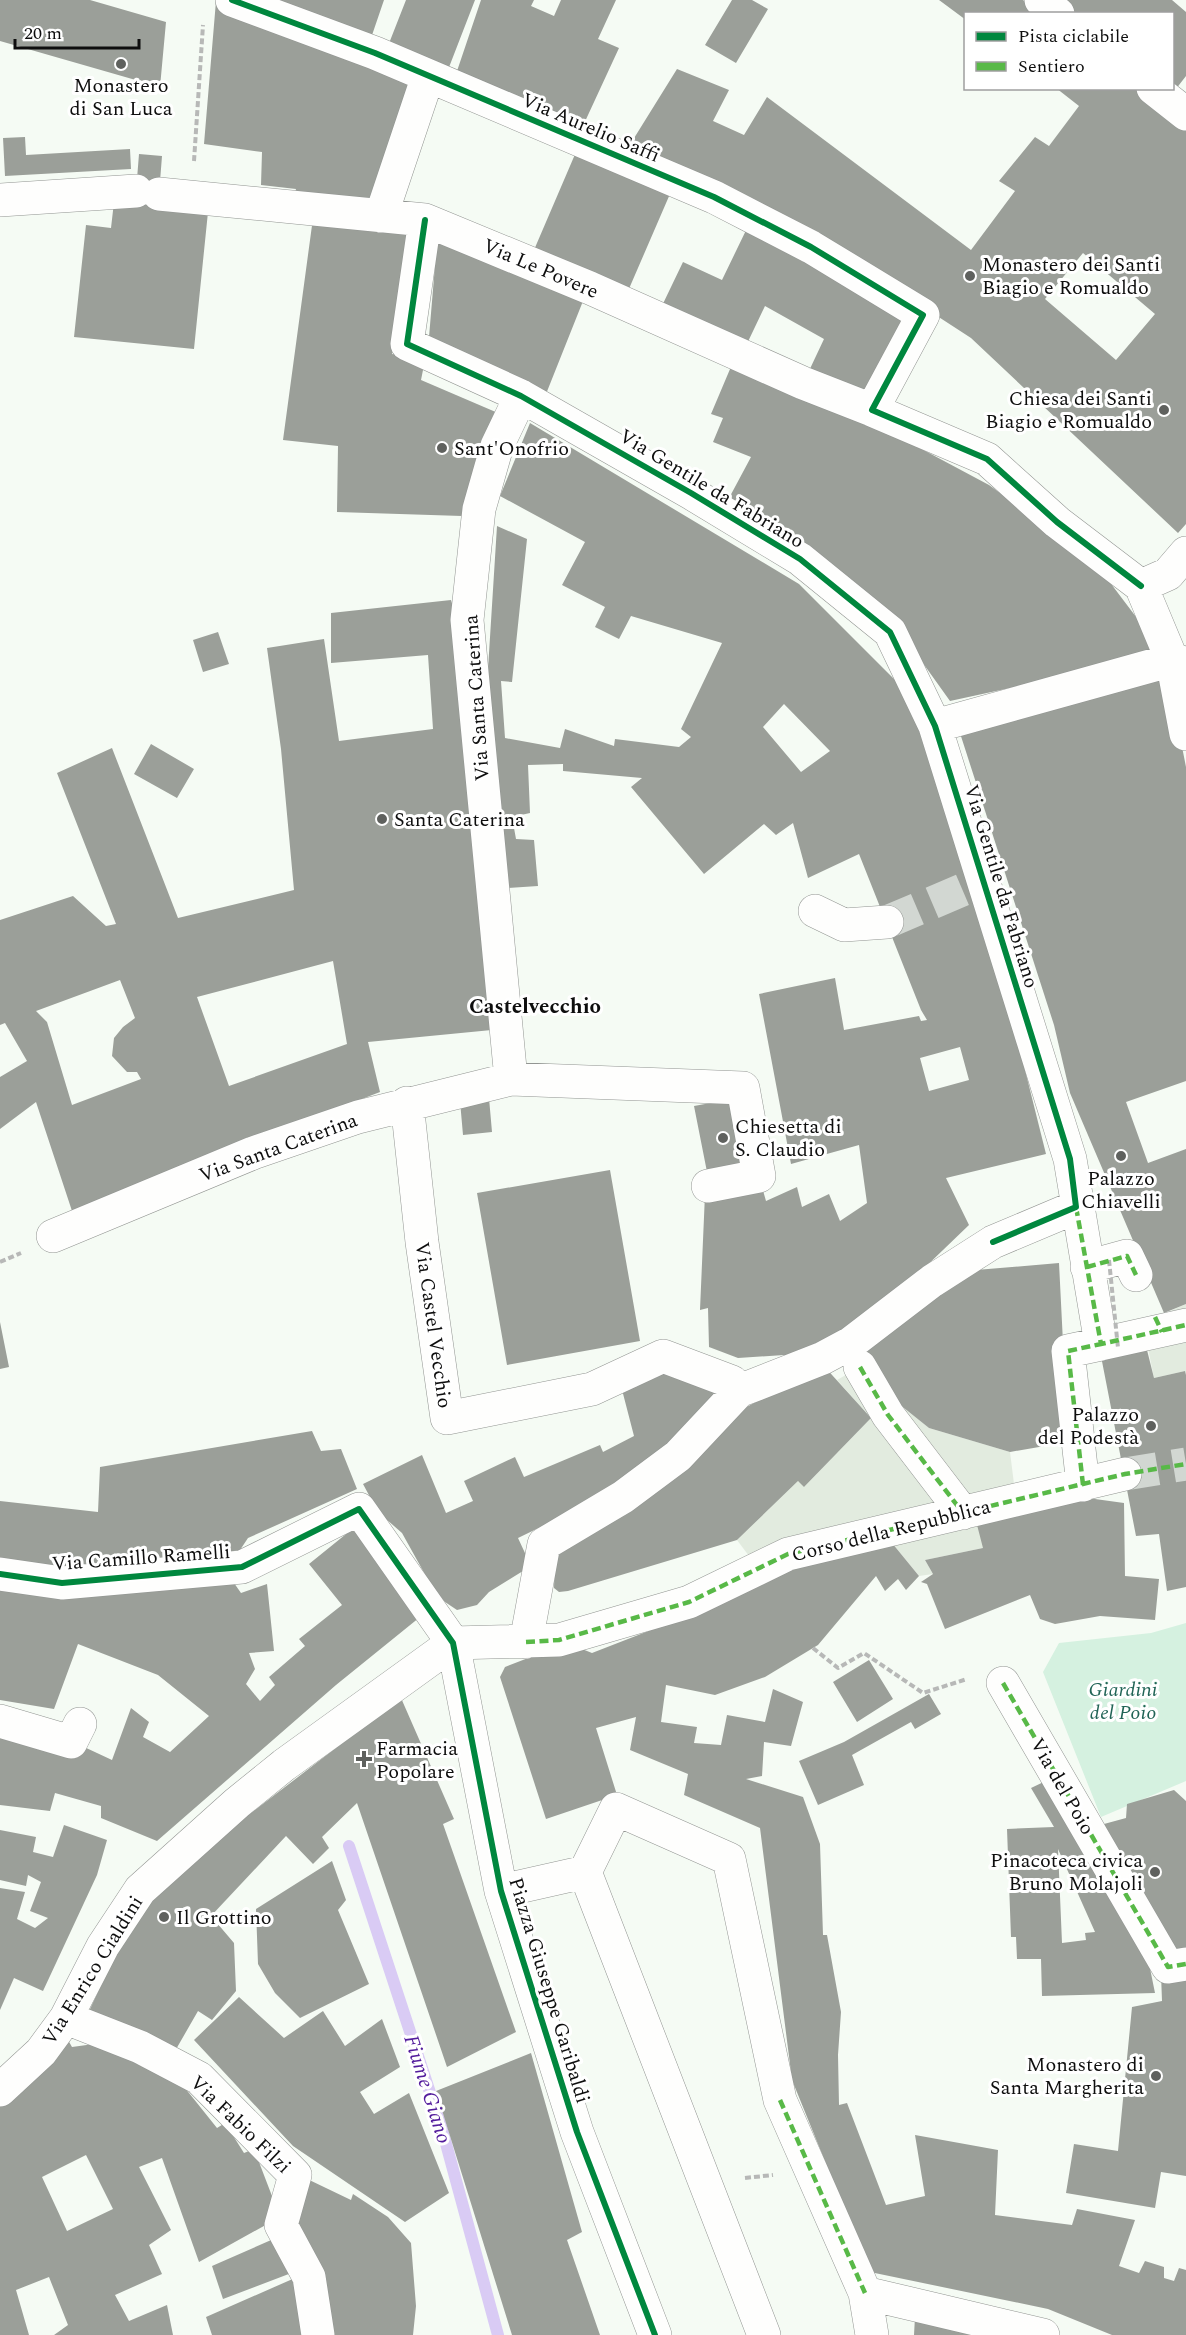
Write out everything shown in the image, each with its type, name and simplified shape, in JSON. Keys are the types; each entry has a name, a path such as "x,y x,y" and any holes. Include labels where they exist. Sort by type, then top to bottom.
{"street":[{"name":"Via Aurelio Saffi","path":"232,0 375,53 714,197 811,247 923,315 872,410"},
{"path":"1041,0 1056,12"},
{"path":"381,216 428,76"},
{"path":"1156,90 1186,114"},
{"name":"Via Le Povere","path":"0,200 148,193 425,220 590,288 803,383 987,459 1057,522 1141,586"},
{"name":"Via Gentile da Fabriano","path":"425,220 407,344 521,396 691,493 800,559 890,632 935,726 979,883 1070,1160 1076,1207 1110,1268 1110,1346"},
{"name":"Via Santa Caterina","path":"511,1079 467,620 479,508 497,447 521,396"},
{"path":"1186,553 1168,574 1141,586 1179,662 1186,734"},
{"path":"935,726 1179,662"},
{"path":"815,911 844,925 886,922"},
{"name":"Via Santa Caterina","path":"53,1236 253,1153 407,1103 511,1079 743,1088 759,1176 708,1186"},
{"name":"Via Castel Vecchio","path":"407,1103 422,1242 447,1418 592,1389 663,1356 732,1382 739,1391"},
{"path":"526,1642 544,1544 623,1497 678,1456 739,1391 823,1358 851,1343 932,1281 993,1242 1076,1207"},
{"path":"1083,1485 1068,1350 1110,1346 1168,1325"},
{"path":"860,1367 888,1415 963,1513"},
{"name":"Corso della Repubblica","path":"453,1643 560,1640 689,1602 772,1567 788,1554 1125,1474"},
{"name":"Via Camillo Ramelli","path":"0,1574 62,1583 242,1567 359,1509 453,1643"},
{"name":"Via Enrico Cialdini","path":"0,2090 42,2052 66,2018 103,1946 140,1890 237,1803 322,1735 453,1643"},
{"name":"Piazza Giuseppe Garibaldi","path":"453,1643 501,1891 577,2132 655,2335"},
{"name":"Via del Poio","path":"1003,1683 1168,1967 1186,1964"},
{"path":"0,1722 71,1742 80,1724"},
{"path":"764,2335 585,1872 616,1809 729,1859 780,2100 865,2293 872,2335"},
{"name":"Piazza Giuseppe Garibaldi","path":"501,1891 585,1872"},
{"name":"Via Fabio Filzi","path":"66,2018 140,2048 200,2078 295,2175 281,2225 309,2277 318,2335"},
{"path":"865,2293 1042,2335"}],"path":[{"path":"191,197 203,23"},
{"path":"1110,1268 1110,1346"},
{"path":"813,1648 838,1668 864,1653 923,1693 962,1678 1003,1683"}],"green space":[{"name":"Giardini del Poio","path":"1186,1623 1186,1781 1101,1817 1043,1672 1059,1643 1151,1633"}],"shaded area":[{"path":"1186,1304 1186,1375 1185,1371 1154,1378 1143,1323"},
{"path":"860,1367 874,1384 929,1428 1010,1452 1016,1500 983,1548 925,1560 933,1574 919,1576 892,1543 764,1576 737,1540 798,1481 804,1487 871,1418 837,1380"}],"building":[{"name":"Monastero di San Luca","path":"0,0 90,0 166,22 160,87 0,41"},
{"path":"264,0 384,0 370,41"},
{"path":"406,0 475,0 446,75 386,51"},
{"path":"481,0 534,0 531,6 554,16 561,0 616,0 598,39 619,48 582,128 456,74"},
{"path":"732,0 752,0 768,9 736,63 705,45"},
{"path":"939,0 1023,0 1038,12 964,12 964,19"},
{"path":"1059,0 1172,0 1186,12 1186,76 1172,94 1174,90 1174,12 1073,12"},
{"path":"216,1 416,78 371,208 293,200 296,189 261,185 262,152 204,144"},
{"name":"Monastero dei Santi Biagio e Romualdo","path":"677,69 729,90 713,121 744,135 767,97 971,250 1015,191 999,181 1035,137 1049,146 1079,106 1059,90 1136,90 1186,130 1186,524 1178,533 971,338 791,221 631,143","holes":["1083,253 1155,314 1116,360 1045,299"]},
{"path":"25,137 26,155 130,149 131,169 5,176 3,138"},
{"path":"579,145 673,187 625,298 531,257"},
{"path":"139,154 162,156 158,207 208,212 194,349 74,337 86,225 111,228 114,202 135,204"},
{"path":"313,218 409,232 392,354 425,360 421,380 498,413 462,516 337,512 338,446 283,440"},
{"path":"751,220 911,316 871,403 808,373 824,339 765,306 744,350 659,312 683,262 722,280"},
{"path":"438,230 587,291 546,394 428,349"},
{"path":"733,362 841,406 989,485 1093,560 1155,642 1152,657 950,701 920,659 728,500 751,457 713,442 723,418 711,414"},
{"path":"530,423 799,584 913,698 1003,982 1046,1154 946,1178 969,1225 864,1326 792,1366 784,1355 738,1358 709,1347 708,1308 700,1310 705,1194 760,1180 766,1201 797,1187 802,1207 829,1194 840,1221 867,1203 859,1145 791,1164 759,994 835,978 844,1030 919,1016 921,1021 927,1020 859,854 808,878 793,823 776,835 764,824 704,874 631,787 642,778 563,771 563,764 528,765 530,813 512,817 516,839 534,840 538,886 508,888 488,669 497,526 527,539 512,682 501,681 505,738 560,748 565,729 614,746 615,739 679,747 691,737 681,729 722,643 631,616 619,639 595,627 605,607 562,585 585,542 500,496","holes":["784,704 830,751 801,772 763,727","960,1047 969,1080 929,1091 920,1058"]},
{"path":"451,600 459,629 502,1029 368,1042 380,1092 72,1211 36,1102 0,1129 0,1077 27,1061 5,1023 0,1025 0,920 73,896 106,926 116,924 57,773 112,748 178,918 294,890 281,749 267,648 324,639 339,741 433,729 428,655 331,663 331,613","holes":["333,961 347,1044 229,1086 197,997","120,980 135,1018 114,1038 112,1056 127,1072 137,1072 141,1079 72,1105 47,1022 36,1011"]},
{"path":"218,632 229,664 203,672 193,640"},
{"path":"1168,676 1186,767 1186,1081 1126,1102 1148,1163 1186,1149 1186,1304 1164,1313 1070,1093 1054,1025 959,730"},
{"path":"151,744 194,769 177,798 134,774"},
{"path":"489,1098 492,1132 463,1135 460,1101"},
{"name":"Chiesetta di S. Claudio","path":"738,1098 752,1169 708,1177 694,1106"},
{"path":"610,1170 640,1341 507,1365 477,1193"},
{"path":"1059,1263 1068,1442 1010,1452 929,1428 874,1384 855,1351 976,1270"},
{"path":"0,1322 9,1367 0,1369"},
{"name":"Palazzo del Podestà","path":"1145,1342 1154,1378 1185,1371 1186,1375 1186,1587 1167,1591 1159,1534 1136,1536 1100,1351"},
{"path":"823,1365 871,1418 804,1487 798,1481 737,1540 568,1591 559,1592 554,1588 555,1554 732,1415"},
{"path":"660,1367 728,1386 672,1449 590,1503 518,1538 531,1566 489,1592 477,1605 457,1610 445,1602 432,1587 402,1533 378,1512 363,1484 422,1455 446,1513 473,1501 464,1481 515,1457 524,1477 600,1445 603,1452 634,1436 620,1382"},
{"path":"312,1431 321,1451 341,1449 357,1489 248,1538 240,1550 87,1573 0,1569 0,1501 98,1512 100,1467"},
{"path":"1066,1495 1124,1503 1125,1576 1159,1579 1155,1620 1100,1616 1055,1624 1040,1619 1030,1595 945,1629 927,1584 921,1582 933,1574 925,1560 983,1548 976,1521"},
{"path":"356,1526 425,1613 336,1685 157,1841 101,1818 101,1806 55,1793 50,1811 0,1805 0,1736 82,1746 112,1760 131,1708 149,1722 143,1737 170,1752 209,1716 158,1675 78,1644 54,1709 0,1700 0,1579 227,1573 241,1593 267,1584 274,1651 249,1653 255,1669 246,1684 260,1701 275,1685 269,1677 305,1646 299,1639 342,1605 309,1564"},
{"path":"892,1543 919,1576 906,1590 898,1579 885,1591 876,1576 818,1645 765,1677 715,1695 666,1685 661,1722 697,1727 694,1743 721,1745 727,1715 765,1722 773,1689 803,1702 791,1746 764,1742 762,1776 746,1779 803,1797 820,1844 823,1935 827,1935 841,2012 838,2055 839,2105 847,2103 886,2205 925,2196 915,2135 998,2150 995,2215 1072,2225 1077,2209 1135,2220 1119,2266 1139,2273 1145,2261 1164,2267 1164,2278 1174,2281 1179,2268 1186,2270 1186,2335 1112,2335 1048,2309 870,2272 792,2080 760,1828 684,1795 688,1774 630,1750 636,1717 596,1728 617,1795 546,1819 500,1677 505,1667 567,1643 592,1653 700,1611 764,1576"},
{"path":"869,1660 893,1699 857,1722 833,1682"},
{"path":"929,1694 941,1714 915,1729 911,1722 852,1755 864,1785 818,1805 799,1761 844,1742"},
{"path":"401,1698 454,1819 443,1824 516,2032 447,2067 357,1803 322,1837 329,1848 313,1864 286,1836 211,1916 234,1943 236,1991 212,2020 198,2011 171,2058 85,2020 121,1942 156,1886"},
{"path":"1052,1778 1142,1929 1155,1993 1042,1996 1041,1959 1017,1959 1016,1937 1011,1937 1007,1829 1054,1827 1031,1788","holes":["1058,1849 1095,1932 1085,1933 1086,1940 1062,1943"]},
{"path":"1174,1790 1186,1801 1186,1960 1175,1962 1104,1824 1126,1818 1127,1804"},
{"path":"64,1825 107,1840 97,1875 43,1991 14,1978 0,2010 0,1888 25,1892 17,1919 35,1928 48,1918 30,1911 41,1882 28,1875 26,1886 0,1880 0,1830 36,1837 33,1852 53,1857"},
{"path":"332,1861 346,1900 338,1910 369,1984 300,2018 275,1993 258,1964 256,1909"},
{"name":"Monastero di Santa Margherita","path":"1186,1970 1186,2176 1161,2172 1155,2208 1066,2193 1074,2144 1118,2151 1132,2007 1162,2001 1161,1974"},
{"path":"239,1997 284,2038 323,2011 345,2046 382,2019 400,2067 360,2092 374,2114 409,2093 449,2193 405,2222 293,2146 194,2040"},
{"path":"68,2040 72,2047 94,2044 139,2054 185,2088 217,2128 225,2123 244,2153 254,2149 280,2217 199,2262 162,2158 139,2167 171,2230 149,2245 162,2274 115,2295 129,2321 167,2305 173,2335 54,2335 68,2325 49,2277 16,2290 29,2335 0,2335 0,2097","holes":["86,2155 113,2209 67,2231 42,2177"]},
{"path":"531,2053 582,2232 567,2240 600,2335 512,2335 436,2091"},
{"path":"301,2176 351,2200 353,2194 388,2217 411,2243 416,2306 413,2335 323,2335 289,2214"},
{"path":"278,2237 294,2272 223,2299 212,2266"},
{"path":"304,2274 313,2335 212,2335 206,2317"},
{"path":"915,2317 987,2335 914,2335"}],"waterway":[{"name":"Fiume Giano","path":"349,1846 442,2129 498,2335"}],"tunnel":[{"path":"887,922 974,885"},
{"path":"1125,1474 1186,1464"}],"marked path":[{"path":"1076,1207 1101,1344 1186,1325"},
{"path":"1087,1267 1127,1256 1136,1275"},
{"path":"1155,1317 1162,1332"},
{"path":"1083,1485 1068,1351 1101,1344"},
{"path":"860,1367 888,1415 963,1513"},
{"path":"526,1642 559,1640 689,1602 788,1554 1125,1474 1186,1464"},
{"path":"1003,1683 1168,1967 1186,1964"},
{"path":"780,2100 865,2293"}],"cycle path":[{"path":"232,0 375,53 714,197 811,247 923,315 872,410 987,459 1057,522 1141,586"},
{"path":"425,220 407,344 521,396 691,493 800,559 890,632 935,726 1070,1159 1076,1207 993,1242"},
{"path":"0,1574 62,1583 242,1567 359,1509 453,1643 501,1891 577,2132 655,2335"}],"place":[{"name":"Monastero di San Luca","path":"121,64"},
{"name":"Monastero dei Santi Biagio e Romualdo","path":"970,276"},
{"name":"Chiesa dei Santi Biagio e Romualdo","path":"1164,410"},
{"name":"Sant'Onofrio","path":"442,448"},
{"name":"Santa Caterina","path":"382,819"},
{"name":"Chiesetta di S. Claudio","path":"723,1138"},
{"name":"Palazzo Chiavelli","path":"1121,1156"},
{"name":"Palazzo del Podestà","path":"1151,1426"},
{"name":"Farmacia Popolare","path":"364,1759"},
{"name":"Pinacoteca civica Bruno Molajoli","path":"1155,1872"},
{"name":"Il Grottino","path":"164,1917"},
{"name":"Monastero di Santa Margherita","path":"1156,2076"}],"district":[{"name":"Castelvecchio","path":"535,1006"}]}
